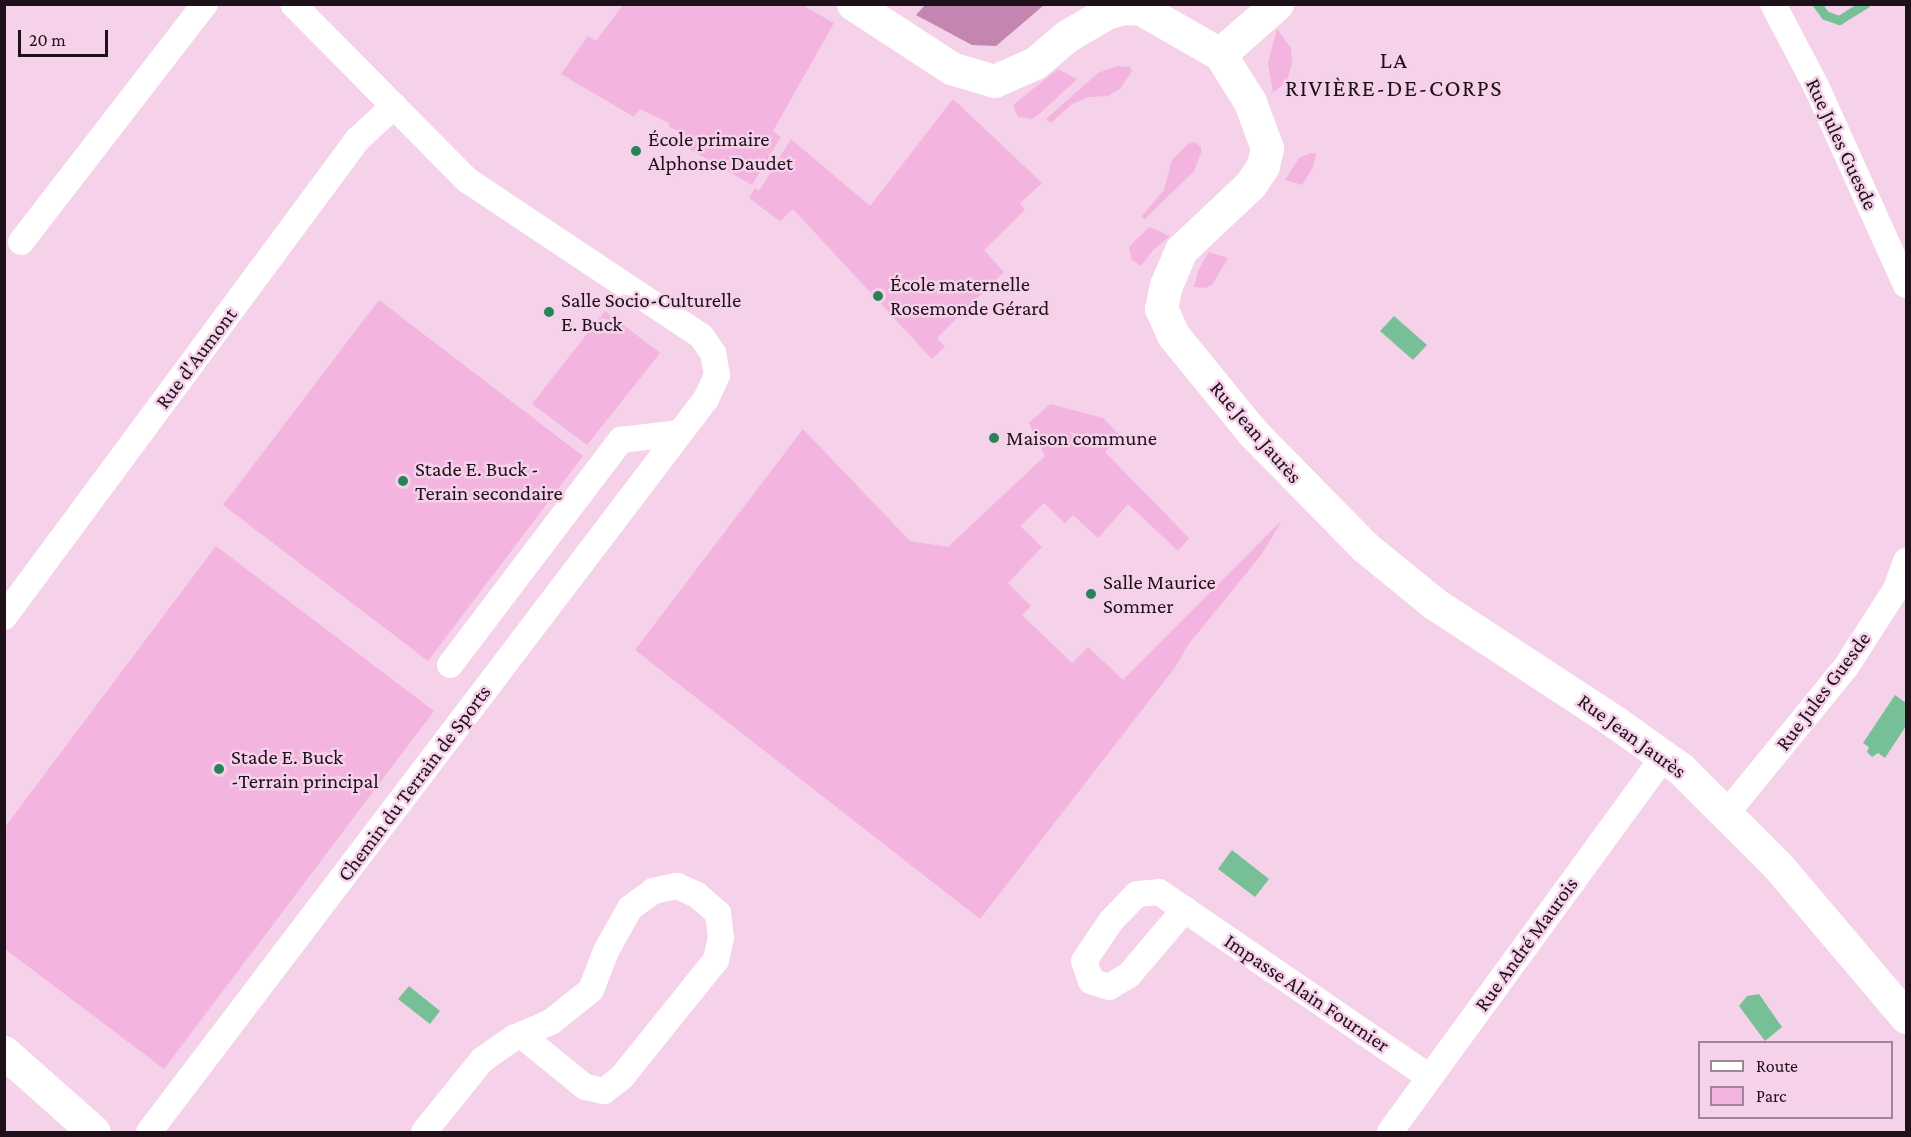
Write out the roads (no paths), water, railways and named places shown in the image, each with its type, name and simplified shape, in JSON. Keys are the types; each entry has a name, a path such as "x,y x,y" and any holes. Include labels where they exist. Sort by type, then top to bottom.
{"street":[{"path":"21,242 205,4"},
{"name":"Chemin du Terrain de Sports","path":"149,1132 706,399 717,375 713,353 701,336 467,180 293,4"},
{"name":"Rue Jean Jaurès","path":"853,4 951,68 994,81 1035,63 1067,36 1106,13 1124,8 1141,9 1220,54 1250,102 1267,148 1263,166 1250,185 1181,250 1166,285 1161,308 1173,335 1252,432 1365,547 1435,604 1681,769 1778,866 1906,1017"},
{"path":"1220,54 1276,4"},
{"name":"Rue Jules Guesde","path":"1773,4 1816,86 1906,285"},
{"name":"Rue d'Aumont","path":"4,617 358,139 394,106"},
{"name":"Chemin du Terrain de Sports","path":"450,665 621,440 678,433"},
{"name":"Rue Jules Guesde","path":"1726,813 1846,667 1896,589 1906,561"},
{"name":"Rue André Maurois","path":"1390,1132 1664,756"},
{"path":"424,1132 482,1060 521,1035 551,1022 591,990 606,951 630,908 653,891 677,886 697,895 718,913 721,937 716,960 622,1077 604,1091 585,1087 521,1035"},
{"name":"Impasse Alain Fournier","path":"1185,909 1429,1077"},
{"path":"4,1052 94,1132"}],"waterway":[{"path":"1817,4 1825,15 1839,20 1865,4"}],"place":[{"name":"École primaire Alphonse Daudet","path":"636,151"},
{"name":"École maternelle Rosemonde Gérard","path":"878,296"},
{"name":"Salle Socio-Culturelle E. Buck","path":"549,312"},
{"name":"Maison commune","path":"994,438"},
{"name":"Stade E. Buck - Terain secondaire","path":"403,481"},
{"name":"Salle Maurice Sommer","path":"1091,594"},
{"name":"Stade E. Buck -Terrain principal","path":"219,769"}],"district":[{"name":"LA RIVIÈRE-DE-CORPS","path":"1394,74"}]}
